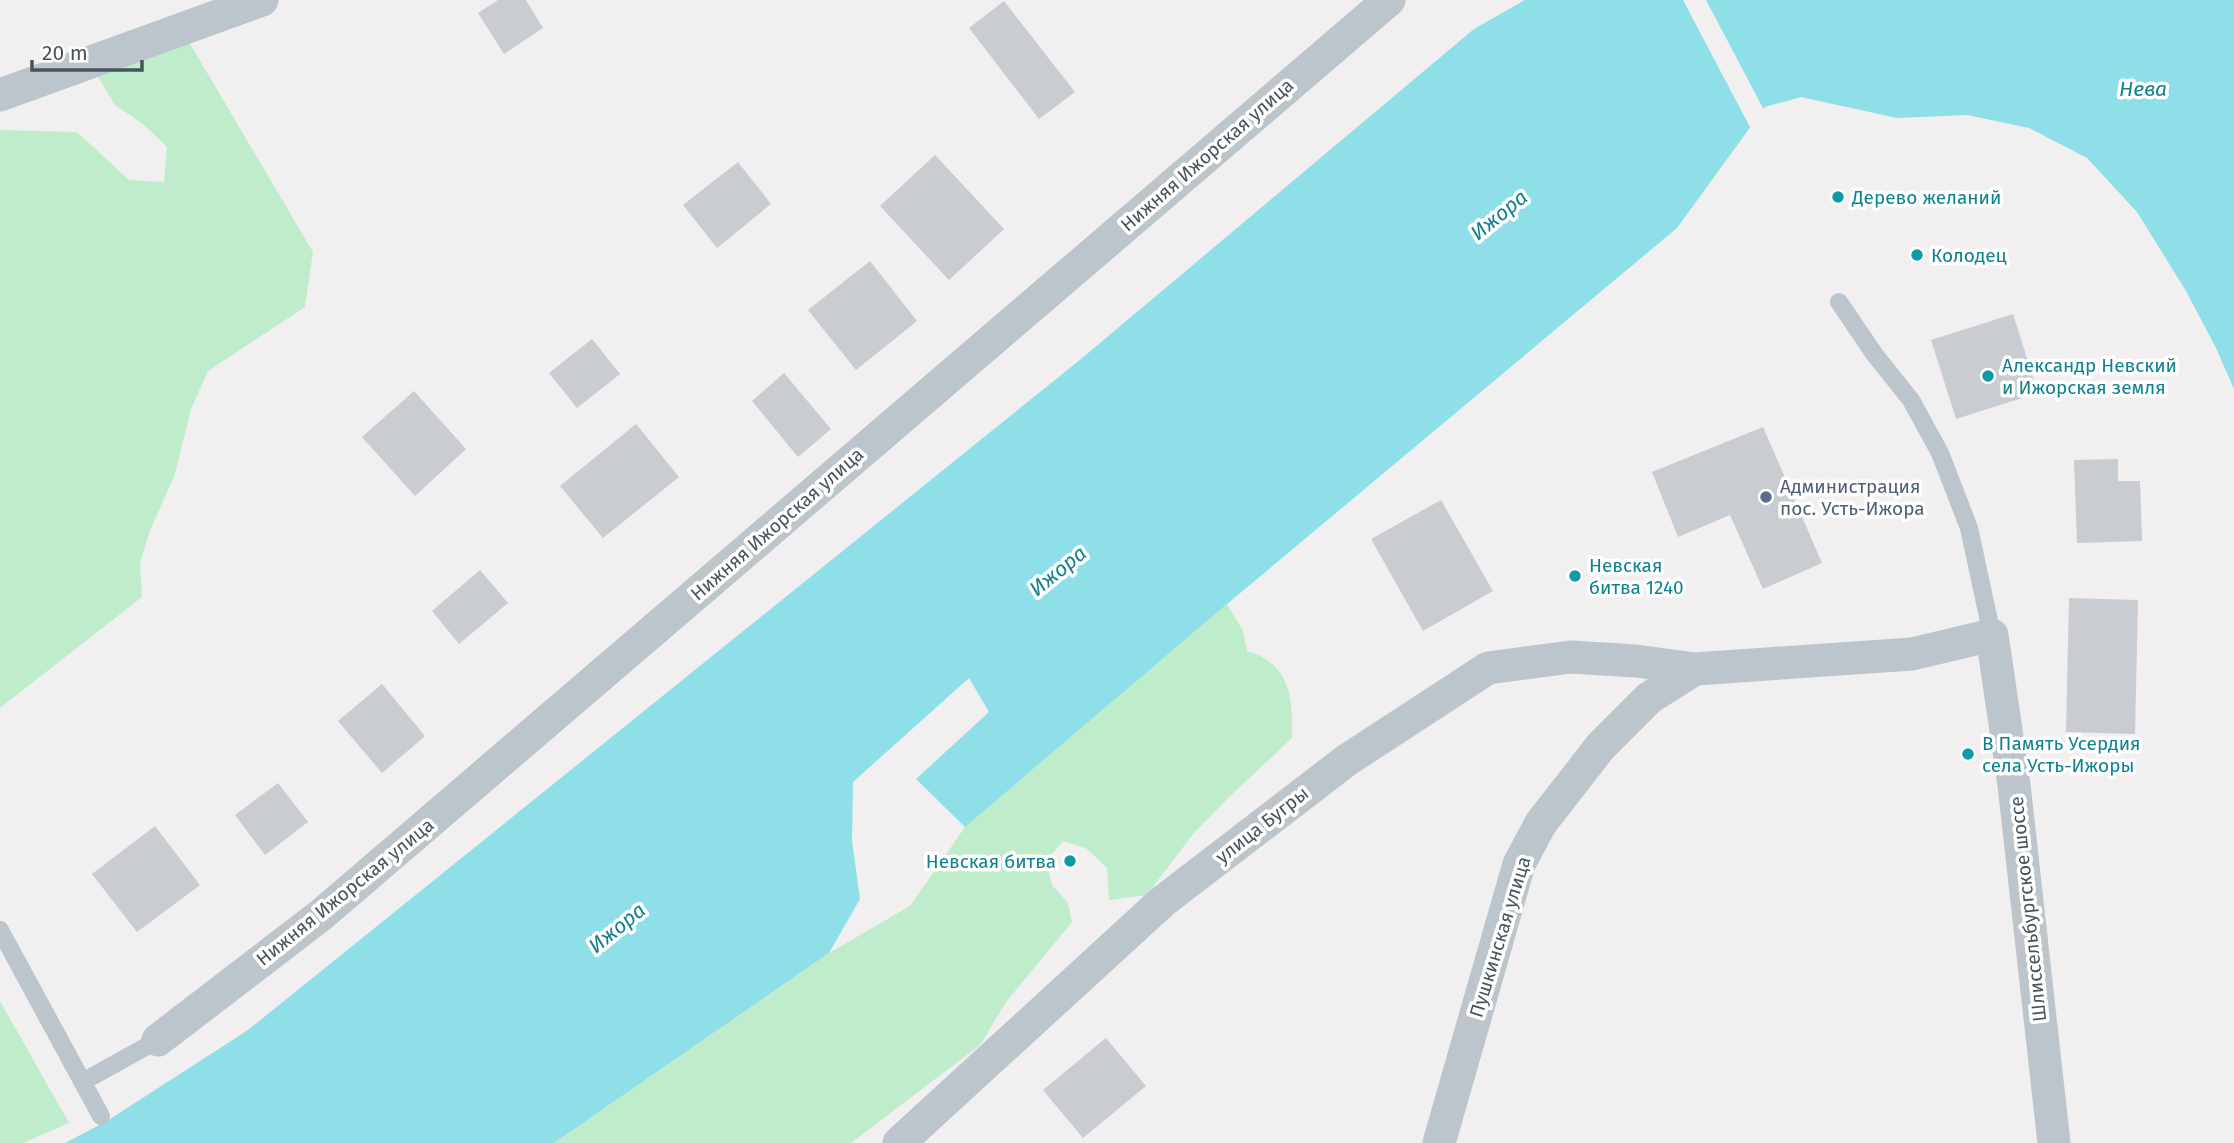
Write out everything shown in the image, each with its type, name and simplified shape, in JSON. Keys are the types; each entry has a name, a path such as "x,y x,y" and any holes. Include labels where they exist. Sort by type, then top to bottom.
{"street":[{"path":"0,94 261,0"},
{"name":"Нижняя Ижорская улица","path":"158,1040 321,915 1389,0"},
{"name":"улица Бугры","path":"899,1143 1162,902 1347,760 1488,668 1571,657 1636,661 1695,669 1912,654 1992,635"},
{"name":"Шлиссельбургское шоссе","path":"1992,635 2014,785 2054,1143"},
{"name":"Пушкинская улица","path":"1439,1143 1519,864 1541,823 1601,746 1649,698 1695,669"}],"lane":[{"path":"1839,302 1875,355 1911,400 1940,453 1969,528 1992,635"},
{"path":"0,930 101,1116"},
{"path":"83,1081 158,1040"}],"green space":[{"path":"189,42 313,252 305,307 208,371 191,409 174,477 151,528 140,562 142,597 0,708 0,130 77,132 129,180 164,182 167,147 143,124 115,105 97,75"},
{"path":"1227,604 1243,631 1247,651 1262,657 1281,674 1290,697 1292,738 1193,834 1147,895 1109,900 1107,868 1086,848 1063,841 1046,861 1052,885 1068,903 1072,922 1006,1002 980,1045 851,1143 554,1143 829,953 910,906 965,827"},
{"path":"0,1001 69,1123 23,1143 0,1143"}],"water":[{"path":"1525,0 2234,0 2234,389 2186,291 2137,212 2087,158 2029,128 1967,115 1897,118 1801,97 1765,107 1677,228 965,827 916,779 989,712 969,678 853,782 852,841 860,899 829,953 554,1143 65,1143 107,1121 248,1030 1081,359 1474,29"}],"pier":[{"path":"1683,0 1706,0 1765,112 1752,131"}],"building":[{"path":"498,0 526,0 543,28 504,54 478,13"},
{"path":"1004,1 1075,92 1039,119 969,28"},
{"path":"935,155 1004,229 949,280 880,206"},
{"path":"738,162 771,204 717,248 683,205"},
{"path":"870,261 917,321 856,370 808,310"},
{"path":"2013,314 2038,393 1956,419 1931,340"},
{"path":"592,339 620,374 577,408 549,373"},
{"path":"784,373 831,429 798,457 752,401"},
{"path":"414,391 466,449 415,496 362,437"},
{"path":"636,424 679,477 603,538 560,486"},
{"path":"1763,427 1822,563 1763,589 1730,515 1678,537 1652,472"},
{"path":"2118,459 2118,481 2140,481 2142,541 2077,543 2074,460"},
{"path":"1441,500 1493,591 1423,631 1371,539"},
{"path":"480,570 508,603 459,644 432,611"},
{"path":"2069,598 2138,600 2135,734 2066,732"},
{"path":"382,684 425,736 382,773 338,721"},
{"path":"278,783 308,822 265,855 235,815"},
{"path":"155,826 200,885 137,932 92,874"},
{"path":"1106,1038 1146,1086 1083,1138 1043,1090"}],"place":[{"name":"Дерево желаний","path":"1838,197"},
{"name":"Колодец","path":"1917,255"},
{"name":"Александр Невский и Ижорская земля","path":"1988,376"},
{"name":"Администрация пос. Усть-Ижора","path":"1766,497"},
{"name":"Невская битва 1240","path":"1575,576"},
{"name":"В Память Усердия села Усть-Ижоры","path":"1968,754"},
{"name":"Невская битва","path":"1070,861"}],"water label":[{"name":"Нева","path":"2143,89"},
{"name":"Ижора","path":"1499,215"},
{"name":"Ижора","path":"1058,571"},
{"name":"Ижора","path":"617,928"}]}
